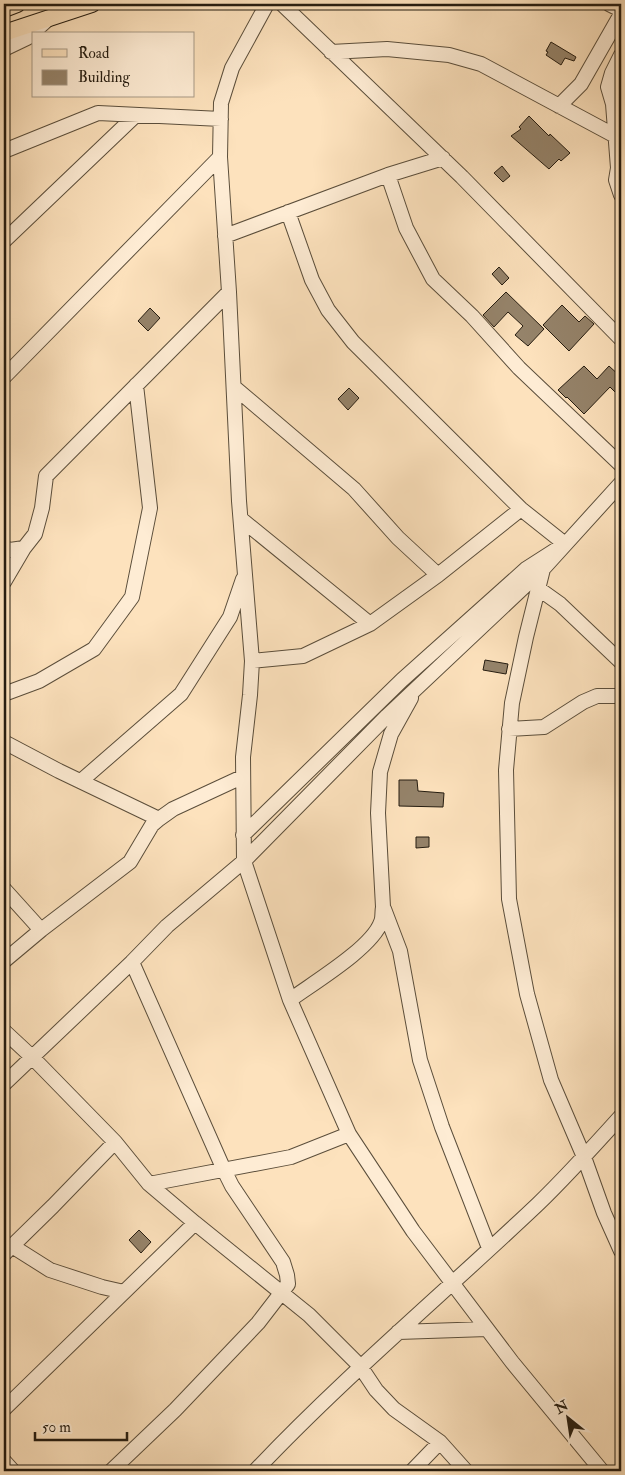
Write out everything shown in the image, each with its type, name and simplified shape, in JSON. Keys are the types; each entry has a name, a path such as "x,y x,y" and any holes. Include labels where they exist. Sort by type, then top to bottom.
{"main road":[{"path":"4,8 18,4"},
{"path":"4,33 92,4"}],"street":[{"path":"267,4 232,68 221,102 220,157 229,292 240,519 252,662 242,757 244,861 290,1000 349,1134 413,1231 530,1386 602,1471"},
{"path":"282,4 443,158 621,338"},
{"path":"608,4 621,10"},
{"path":"559,106 581,84 621,14"},
{"path":"33,32 49,19"},
{"path":"4,49 32,33"},
{"path":"331,52 387,49 449,55 481,64 618,138"},
{"path":"621,55 612,73 608,87 613,104 618,138 616,180 621,195"},
{"path":"4,151 98,114 221,119"},
{"path":"4,242 136,115"},
{"path":"4,377 220,157"},
{"path":"225,236 388,175 443,158"},
{"path":"388,175 406,228 433,279 472,316 519,368 621,465"},
{"path":"288,212 312,280 328,310 353,342 522,509 565,544"},
{"path":"4,582 24,548 35,534 42,508 46,476 229,292"},
{"path":"4,694 39,681 94,649 132,597 150,508 136,385"},
{"path":"234,387 354,489 398,538 438,575"},
{"path":"4,1084 168,926 244,861 420,684 543,569 565,544 619,491"},
{"path":"252,662 303,656 370,624 438,575 522,509"},
{"path":"240,519 370,624"},
{"path":"243,835 409,674 526,569 565,544"},
{"path":"4,548 10,550 24,548"},
{"path":"543,569 526,637 512,703 509,729 506,770 509,899 527,994 551,1080 584,1157 604,1213 621,1252"},
{"path":"81,782 181,694 230,617 244,574"},
{"path":"539,589 560,604 621,662"},
{"path":"290,1000 367,942 382,921 383,907 378,813 380,772 391,734 420,684"},
{"path":"509,729 544,727 583,702 598,696 621,696"},
{"path":"4,742 81,782 160,819"},
{"path":"4,961 41,930 130,862 152,825 174,808 242,777"},
{"path":"4,889 41,930"},
{"path":"383,907 400,951 420,1060 442,1127 489,1248"},
{"path":"111,1471 224,1360 258,1323 288,1284 283,1262 232,1186 224,1170 132,962"},
{"path":"4,1031 116,1142 150,1184 194,1223 309,1315 360,1366 376,1390 394,1409 440,1442 466,1471"},
{"path":"255,1471 360,1366 539,1203 621,1116"},
{"path":"150,1184 291,1157 349,1134"},
{"path":"116,1142 8,1250 50,1270 124,1292"},
{"path":"4,1409 194,1223"},
{"path":"398,1332 487,1329"},
{"path":"412,1471 440,1442"},
{"path":"4,1461 13,1471"}],"building":[{"path":"551,42 576,57 574,61 565,58 561,65 546,55"},
{"path":"529,116 570,153 561,161 559,159 549,169 511,136 521,129 519,127"},
{"path":"502,166 510,176 503,182 494,173"},
{"path":"499,267 509,278 502,285 492,274"},
{"path":"506,292 544,329 528,346 515,335 523,326 508,312 494,327 483,315"},
{"path":"562,305 579,322 585,316 594,324 569,351 543,325"},
{"path":"150,308 160,318 148,331 138,321"},
{"path":"584,366 597,379 609,366 621,377 621,398 610,387 584,414 558,390"},
{"path":"349,388 359,398 348,410 338,399"},
{"path":"485,660 508,664 506,674 483,670"},
{"path":"399,780 417,780 418,791 444,793 443,807 399,806"},
{"path":"416,837 429,837 429,847 416,848"},
{"path":"139,1230 151,1242 141,1253 129,1240"}]}
